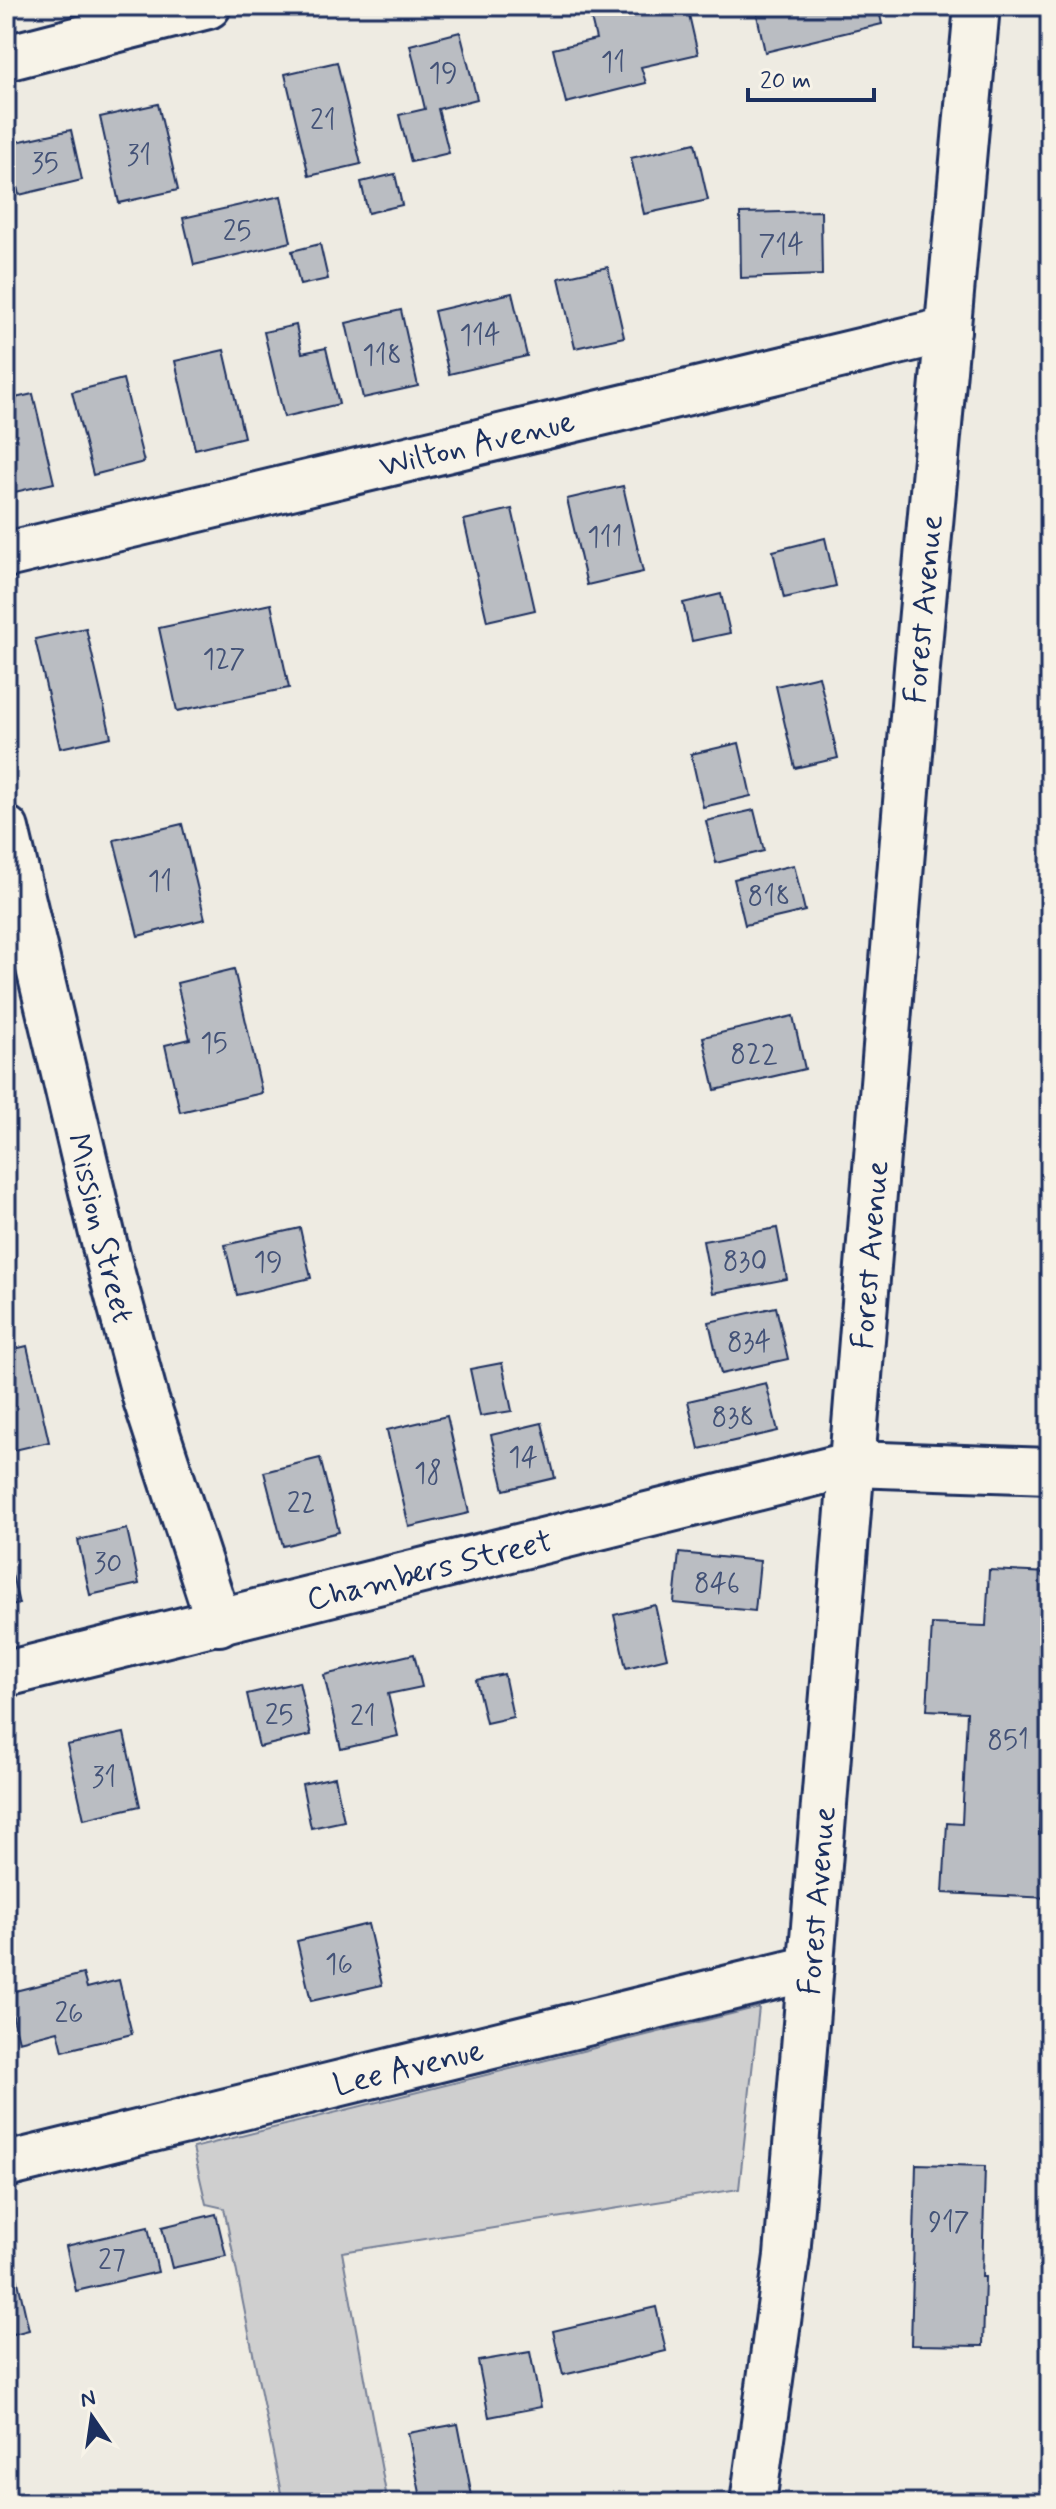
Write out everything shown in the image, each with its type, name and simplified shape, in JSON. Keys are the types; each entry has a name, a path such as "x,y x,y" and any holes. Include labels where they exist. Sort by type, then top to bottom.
{"street":[{"path":"6,58 208,6"},
{"name":"Forest Avenue","path":"753,2503 787,2256 917,668 977,6"},
{"name":"Wilton Avenue","path":"6,555 948,330"},
{"name":"Mission Street","path":"6,829 112,1273 146,1400 219,1623"},
{"name":"Chambers Street","path":"6,1674 853,1464 1050,1471"},
{"name":"Lee Avenue","path":"6,2165 811,1968"}],"shaded area":[{"path":"759,2007 739,2189 342,2252 386,2493 384,2503 283,2503 224,2208 206,2204 193,2148"}],"building":[{"path":"588,6 635,6 637,15 687,6 698,54 641,67 646,83 566,103 553,49 596,39"},
{"path":"755,6 878,6 882,24 765,52"},
{"path":"460,32 477,99 438,109 449,153 411,162 399,115 425,109 410,45"},
{"path":"337,62 361,164 309,176 285,74"},
{"path":"158,104 178,190 119,203 100,117"},
{"path":"71,130 82,180 19,195 7,144"},
{"path":"695,143 708,200 644,214 631,158"},
{"path":"395,174 402,205 368,213 361,182"},
{"path":"281,196 291,242 194,265 183,218"},
{"path":"821,211 822,275 741,278 740,213"},
{"path":"320,244 328,279 300,285 292,251"},
{"path":"608,267 624,337 575,348 559,278"},
{"path":"512,293 527,356 449,374 434,311"},
{"path":"401,310 418,386 363,398 346,323"},
{"path":"296,325 302,353 326,348 339,404 284,417 264,332"},
{"path":"224,350 244,437 195,449 175,361"},
{"path":"123,379 144,462 93,475 72,392"},
{"path":"33,394 54,483 6,494 6,400"},
{"path":"623,486 643,572 587,585 567,499"},
{"path":"512,509 535,610 487,621 464,520"},
{"path":"825,538 836,586 784,598 773,551"},
{"path":"721,594 730,633 692,641 683,603"},
{"path":"271,604 289,688 177,711 159,628"},
{"path":"86,628 111,737 60,748 35,639"},
{"path":"819,676 838,758 795,768 776,686"},
{"path":"739,743 751,796 703,807 691,754"},
{"path":"754,810 764,851 716,863 706,821"},
{"path":"182,824 205,919 138,936 114,840"},
{"path":"794,865 805,911 745,925 734,879"},
{"path":"234,969 262,1093 180,1112 165,1045 190,1039 177,983"},
{"path":"793,1016 805,1069 715,1090 703,1037"},
{"path":"6,1223 15,1260 6,1262"},
{"path":"300,1228 311,1278 237,1295 225,1245"},
{"path":"777,1228 787,1279 713,1293 703,1241"},
{"path":"6,1276 15,1312 6,1314"},
{"path":"776,1307 788,1359 721,1374 709,1322"},
{"path":"27,1346 49,1442 6,1452 6,1351"},
{"path":"502,1363 512,1411 480,1416 470,1369"},
{"path":"766,1383 778,1431 699,1449 688,1401"},
{"path":"447,1416 469,1513 409,1527 387,1430"},
{"path":"542,1423 555,1478 504,1490 491,1435"},
{"path":"320,1458 339,1532 283,1546 264,1472"},
{"path":"127,1529 139,1584 90,1595 78,1540"},
{"path":"6,1549 19,1604 6,1607"},
{"path":"679,1553 760,1561 755,1611 674,1603"},
{"path":"989,1570 1050,1573 1050,1766 1042,1766 1039,1835 1050,1836 1050,1898 943,1893 947,1823 962,1824 967,1712 927,1710 932,1624 986,1626"},
{"path":"655,1605 667,1658 626,1668 614,1615"},
{"path":"414,1654 422,1687 388,1694 398,1736 341,1749 324,1675"},
{"path":"504,1674 513,1717 486,1723 476,1680"},
{"path":"299,1682 311,1735 259,1747 247,1694"},
{"path":"124,1733 140,1806 84,1819 67,1745"},
{"path":"335,1777 344,1821 311,1828 302,1784"},
{"path":"368,1924 382,1985 311,2001 297,1941"},
{"path":"83,1974 87,1988 119,1980 132,2034 63,2051 58,2031 19,2041 7,1993"},
{"path":"916,2164 985,2166 983,2346 911,2345"},
{"path":"216,2214 226,2256 172,2268 162,2227"},
{"path":"148,2227 158,2272 76,2291 66,2246"},
{"path":"16,2273 29,2330 6,2336 6,2275"},
{"path":"656,2307 666,2351 563,2375 553,2331"},
{"path":"530,2352 541,2407 489,2417 478,2361"},
{"path":"458,2424 472,2496 422,2503 408,2433"}]}
